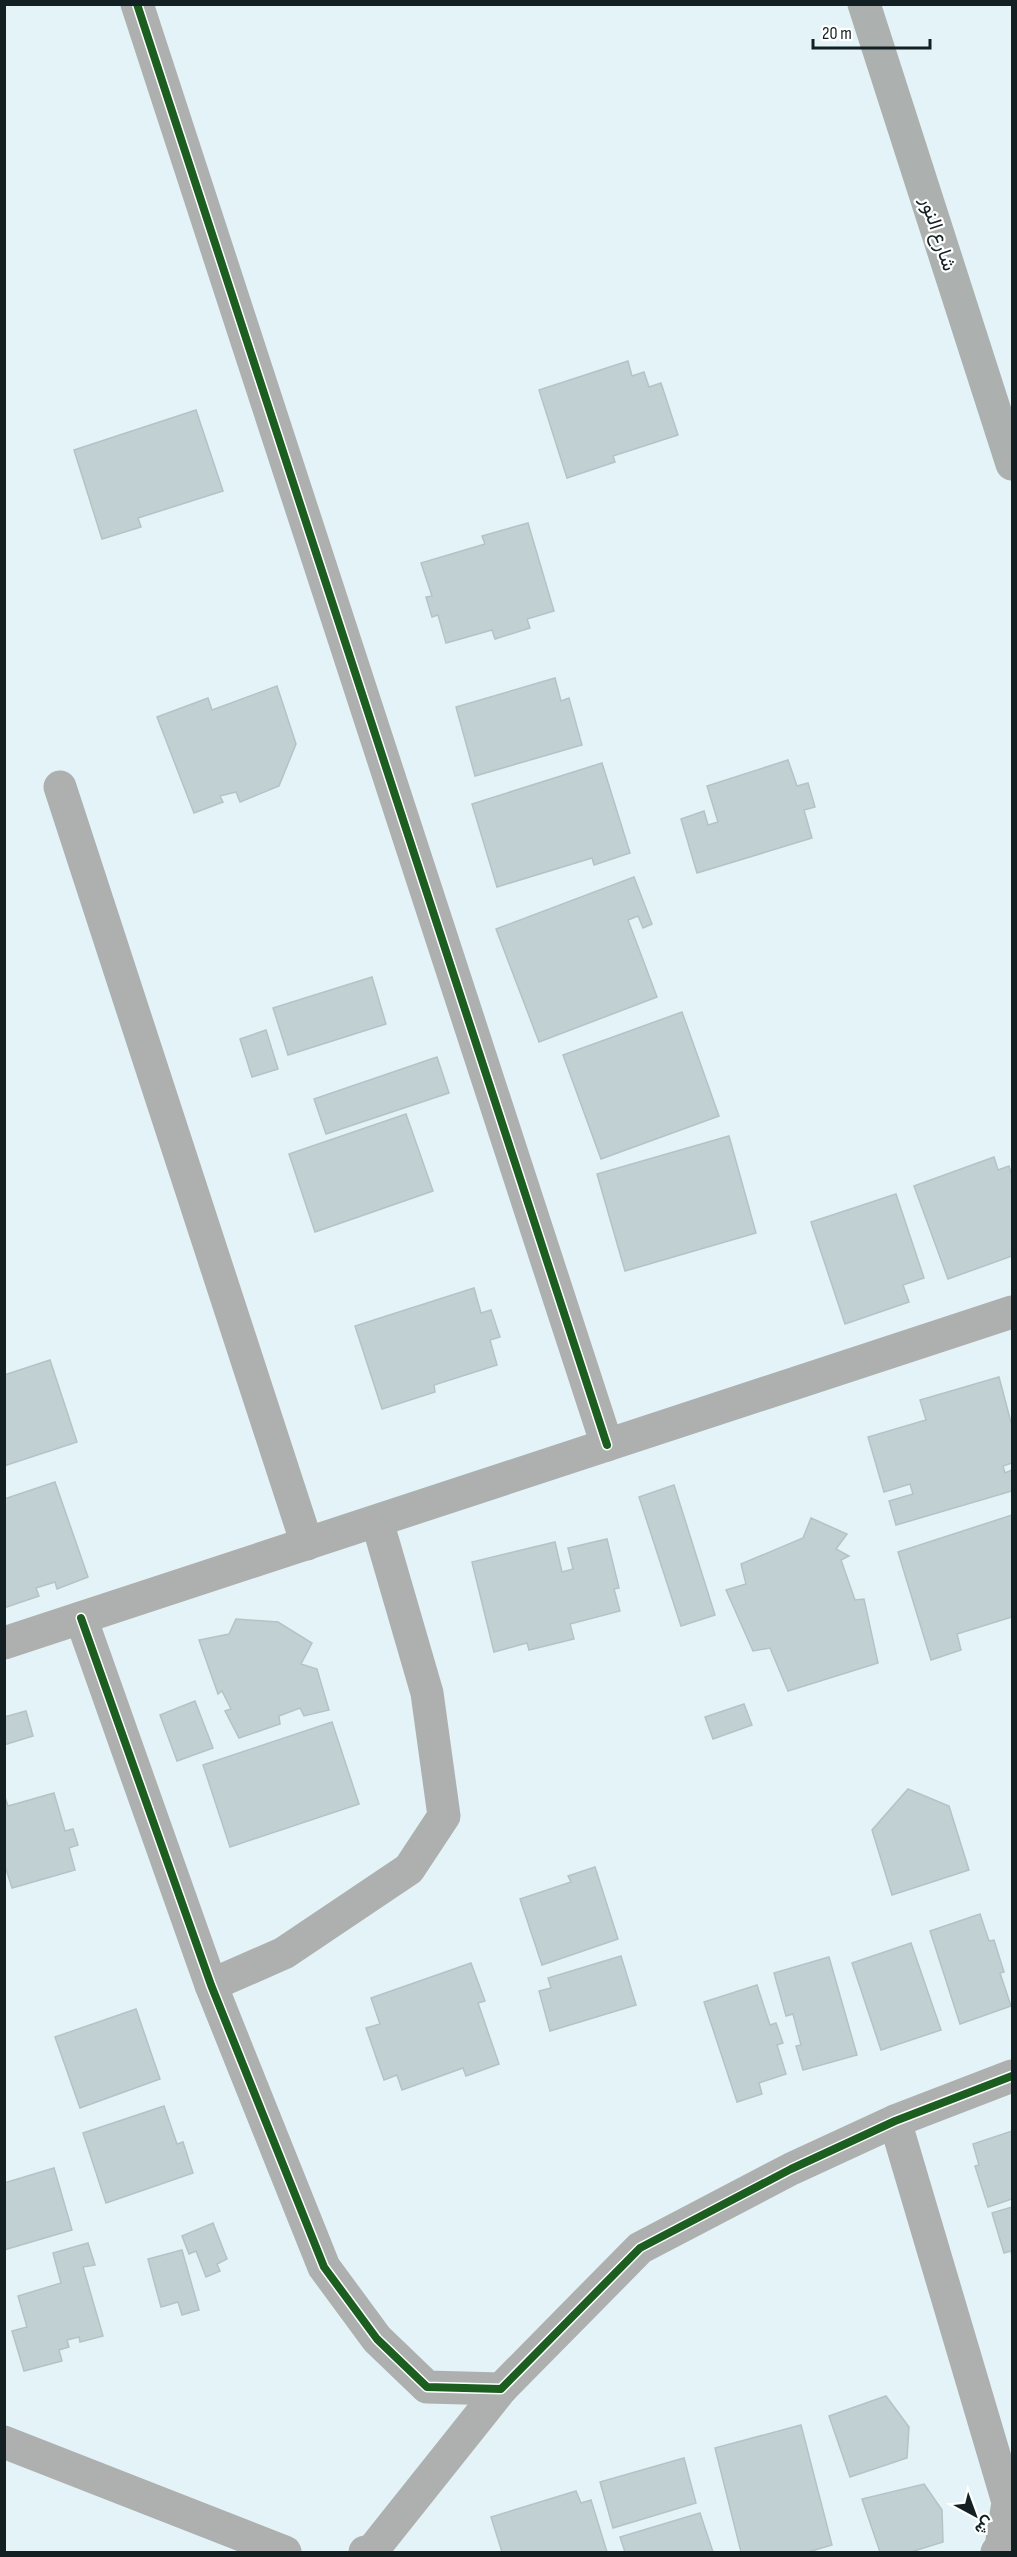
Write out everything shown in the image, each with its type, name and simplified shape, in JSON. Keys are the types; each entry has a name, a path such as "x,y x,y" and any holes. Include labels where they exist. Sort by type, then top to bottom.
{"street":[{"path":"137,4 607,1445"},
{"name":"شارع النور","path":"864,4 1012,464"},
{"path":"60,787 308,1544"},
{"path":"4,1643 1012,1312"},
{"path":"211,1985 284,1953 409,1869 444,1816 427,1693 377,1521"},
{"path":"81,1618 211,1985 324,2267 377,2339 427,2387 501,2389"},
{"path":"365,2553 372,2551 501,2389 640,2248 791,2169 895,2121 1012,2076"},
{"path":"895,2121 1008,2502 1000,2551"},
{"path":"4,2442 285,2553"}],"building":[{"path":"628,361 632,376 644,372 649,387 661,383 678,435 613,456 615,462 567,478 539,390"},
{"path":"196,410 223,491 138,518 141,527 102,539 74,450"},
{"path":"528,523 554,611 527,619 530,628 495,639 492,630 446,643 438,615 432,617 426,597 432,596 421,563 485,544 482,536"},
{"path":"555,678 561,701 569,698 582,745 475,776 456,707"},
{"path":"277,686 296,744 279,786 240,802 236,792 220,796 223,802 194,813 157,717 208,698 212,710"},
{"path":"788,760 797,786 808,783 815,807 804,810 812,838 697,873 681,819 704,811 708,825 718,822 707,786"},
{"path":"602,763 630,853 594,865 592,858 497,887 472,804"},
{"path":"634,877 652,924 643,928 638,916 628,920 657,997 539,1042 496,929"},
{"path":"372,977 386,1024 288,1055 273,1008"},
{"path":"682,1012 719,1116 601,1159 563,1055"},
{"path":"266,1030 278,1069 252,1077 240,1039"},
{"path":"437,1057 449,1093 326,1134 314,1099"},
{"path":"406,1114 433,1191 315,1232 289,1154"},
{"path":"729,1136 756,1233 625,1271 597,1174"},
{"path":"994,1157 998,1170 1009,1166 1012,1176 1012,1256 948,1279 914,1186"},
{"path":"896,1194 924,1278 903,1285 909,1302 845,1324 811,1222"},
{"path":"474,1288 481,1313 491,1310 500,1337 490,1340 497,1365 434,1385 435,1392 382,1409 355,1326"},
{"path":"50,1360 77,1442 4,1466 4,1375"},
{"path":"999,1377 1012,1426 1012,1463 1003,1466 1005,1473 1012,1470 1012,1491 896,1525 889,1501 913,1494 910,1484 884,1492 868,1437 926,1420 920,1400"},
{"path":"55,1482 88,1577 57,1589 55,1582 36,1588 39,1596 4,1608 4,1499"},
{"path":"674,1485 715,1615 681,1626 639,1497"},
{"path":"1012,1515 1012,1617 957,1634 961,1650 931,1660 898,1552"},
{"path":"811,1518 847,1534 836,1549 849,1556 841,1560 855,1600 864,1599 878,1663 788,1691 770,1648 753,1651 726,1590 746,1584 741,1564 803,1538"},
{"path":"607,1539 619,1588 614,1589 620,1611 570,1624 574,1639 529,1650 527,1643 494,1652 472,1562 555,1542 562,1572 573,1569 568,1548"},
{"path":"236,1619 278,1622 312,1643 301,1664 317,1669 329,1710 304,1716 300,1708 279,1716 280,1724 239,1738 225,1711 231,1709 222,1691 218,1694 199,1640 229,1634"},
{"path":"195,1701 213,1748 177,1761 160,1715"},
{"path":"744,1704 752,1725 713,1739 705,1717"},
{"path":"26,1711 33,1736 4,1745 4,1717"},
{"path":"332,1722 359,1804 230,1847 203,1765"},
{"path":"908,1789 949,1806 969,1870 892,1895 872,1830"},
{"path":"54,1793 65,1831 73,1829 78,1845 69,1848 75,1870 12,1888 4,1863 4,1794 8,1806"},
{"path":"595,1867 618,1939 542,1965 520,1899 571,1882 568,1876"},
{"path":"980,1914 989,1941 994,1940 1004,1972 1000,1973 1011,2006 960,2024 930,1931"},
{"path":"911,1943 941,2030 881,2050 852,1963"},
{"path":"621,1956 636,2005 550,2031 539,1991 551,1988 548,1978"},
{"path":"829,1957 857,2055 803,2070 796,2046 801,2045 793,2014 786,2016 774,1973"},
{"path":"471,1963 485,2001 478,2003 499,2064 466,2076 463,2068 402,2090 397,2075 384,2080 366,2028 380,2024 371,1998"},
{"path":"757,1985 770,2025 776,2023 783,2043 777,2045 786,2074 759,2083 762,2094 737,2102 704,2002"},
{"path":"136,2009 160,2079 80,2108 55,2037"},
{"path":"164,2106 177,2144 183,2142 193,2173 106,2203 83,2133"},
{"path":"1012,2131 1012,2199 988,2207 975,2166 979,2165 973,2144"},
{"path":"54,2168 72,2230 4,2250 4,2183"},
{"path":"1012,2207 1012,2256 1011,2251 1004,2253 992,2213"},
{"path":"213,2223 227,2259 217,2264 220,2271 206,2277 196,2251 189,2254 182,2236"},
{"path":"88,2243 95,2265 83,2267 103,2336 80,2342 79,2337 67,2340 69,2347 59,2350 62,2361 24,2371 12,2331 27,2327 18,2296 61,2283 53,2253"},
{"path":"182,2250 199,2310 182,2315 178,2302 161,2307 148,2259"},
{"path":"886,2396 909,2427 907,2458 850,2477 829,2416"},
{"path":"801,2425 832,2545 808,2552 741,2552 715,2448"},
{"path":"684,2458 696,2503 613,2528 600,2482"},
{"path":"924,2484 942,2510 943,2542 911,2552 880,2552 862,2499"},
{"path":"576,2491 581,2503 591,2500 607,2552 502,2552 491,2517"},
{"path":"700,2513 713,2552 625,2552 620,2537"}],"cycle path":[{"path":"137,4 607,1445"},
{"path":"81,1618 211,1985 324,2267 377,2339 427,2387 501,2389 640,2248 791,2169 895,2121 1012,2076"}]}
